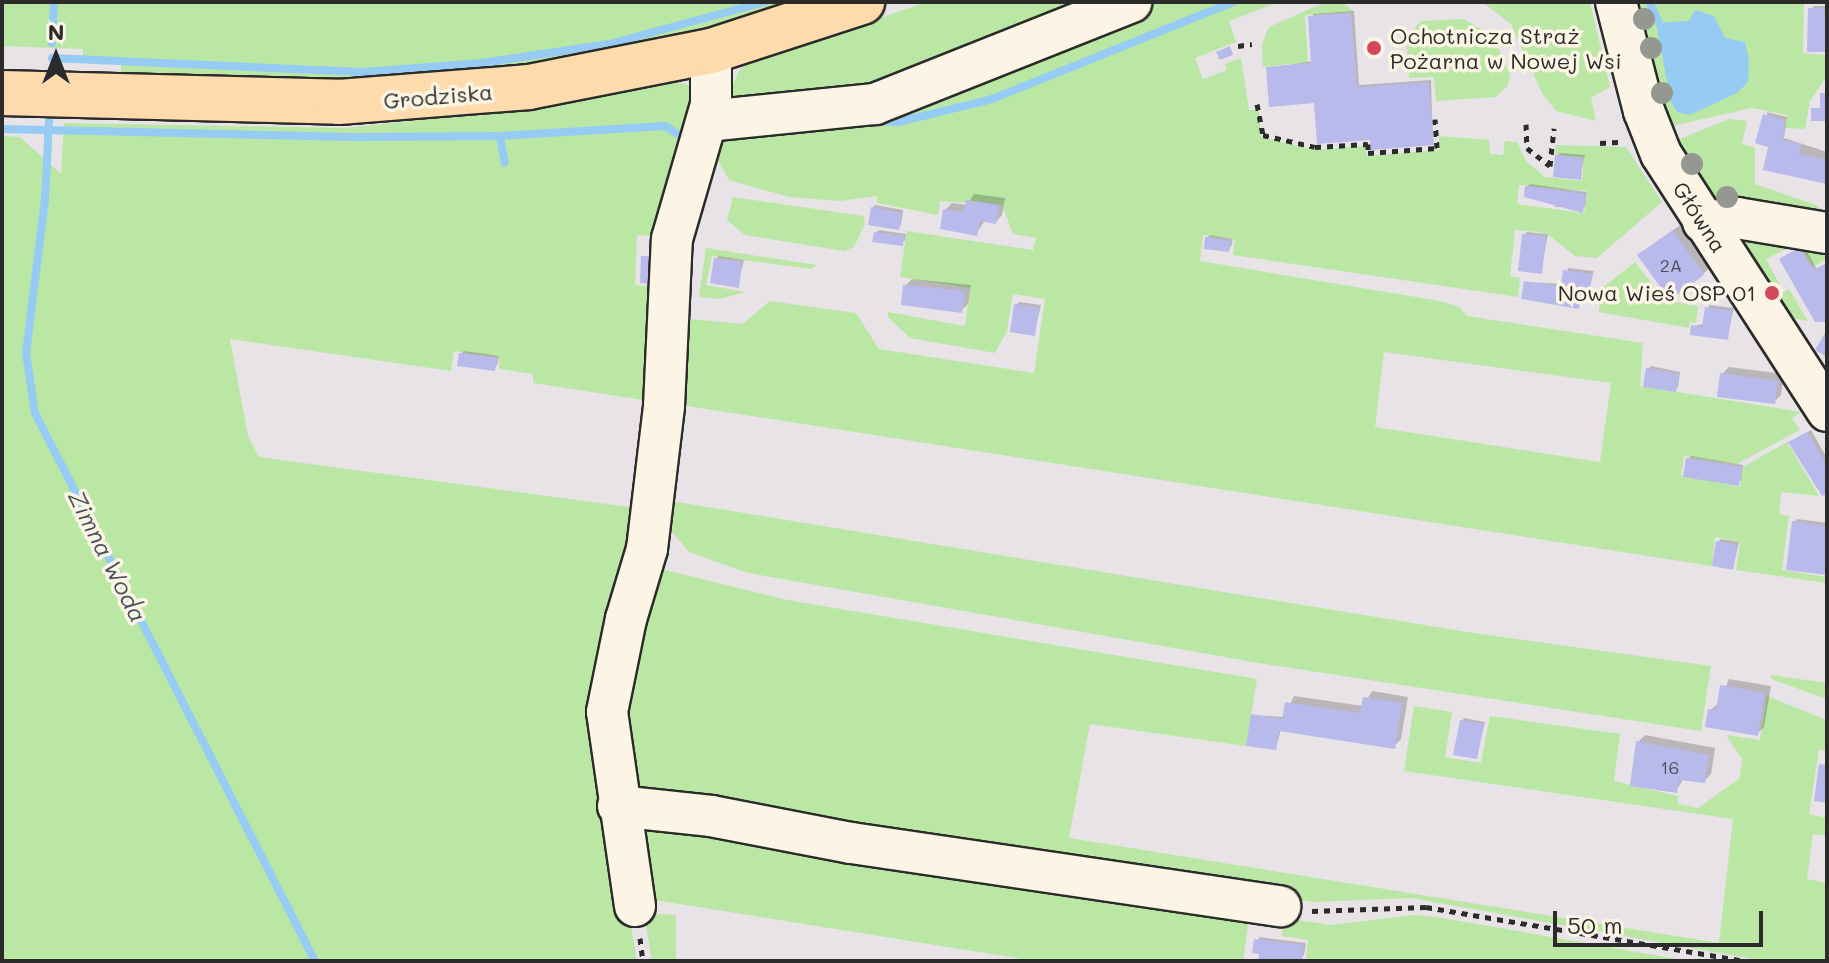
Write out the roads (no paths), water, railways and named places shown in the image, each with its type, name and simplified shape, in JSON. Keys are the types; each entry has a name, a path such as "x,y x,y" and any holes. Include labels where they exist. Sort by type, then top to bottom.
{"main road":[{"name":"Grodziska","path":"2,93 389,100 529,87 711,51 862,2"}],"street":[{"path":"707,121 875,104 1131,2"},
{"name":"Główna","path":"1616,2 1651,131 1703,222 1827,411"},
{"path":"635,906 618,806 607,712 653,510 672,239 707,121 713,92 711,51"},
{"path":"1703,222 1737,218 1827,233"},
{"path":"618,806 711,816 851,843 1280,906"}],"water":[{"path":"1695,10 1714,16 1725,38 1745,42 1749,60 1748,82 1737,93 1690,115 1677,112 1671,102 1657,29 1666,22 1689,21"}],"waterway":[{"name":"Zimna Woda","path":"52,43 54,2"},
{"path":"52,58 363,72 482,63 609,44 765,2"},
{"path":"876,121 898,122 992,99 1233,2"},
{"path":"1649,2 1661,27"},
{"name":"Zimna Woda","path":"49,121 45,199 26,353 35,413 315,961"},
{"path":"2,129 362,137 500,136 665,126 681,136"},
{"path":"500,136 505,163"}],"place":[{"name":"Ochotnicza Straż Pożarna w Nowej Wsi","path":"1374,48"},
{"name":"Nowa Wieś OSP 01","path":"1772,293"}]}
